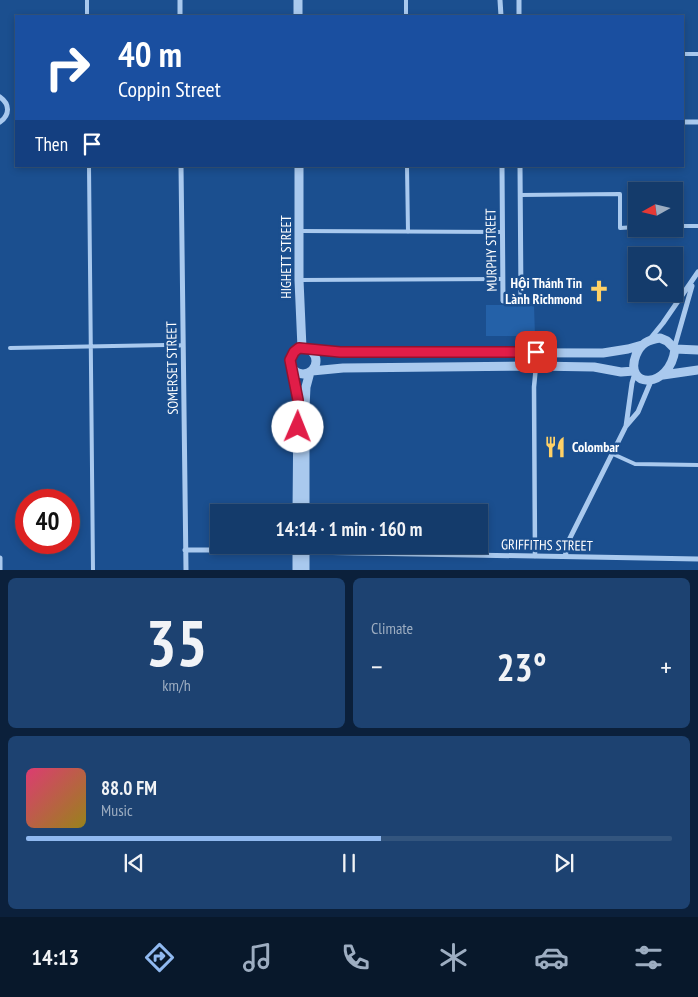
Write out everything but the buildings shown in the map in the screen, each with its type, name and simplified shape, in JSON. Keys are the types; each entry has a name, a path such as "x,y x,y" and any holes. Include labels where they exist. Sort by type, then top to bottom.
{"street":[{"path":"180,0 180,15"},
{"path":"298,0 298,15"},
{"path":"500,0 500,15"},
{"path":"519,0 519,15"},
{"path":"0,97 8,107 7,115 0,122"},
{"path":"8,107 15,107"},
{"path":"684,122 698,122"},
{"name":"SOMERSET STREET","path":"181,167 186,570"},
{"name":"HIGHETT STREET","path":"300,167 299,280 304,348"},
{"name":"MURPHY STREET","path":"502,167 503,301 521,300 520,167"},
{"path":"626,426 635,372 634,363 646,342 696,277"},
{"path":"663,375 674,358 674,349 696,277"},
{"path":"297,504 298,400 290,365 292,354 296,350 304,348 340,352 603,353 628,349 660,338 667,341 674,349 698,350"},
{"path":"304,348 311,350 316,358 316,363 306,387 305,504"},
{"path":"290,365 298,374 343,368 536,366 594,367 621,372 635,372"},
{"path":"535,556 534,387 536,366"},
{"path":"565,557 568,542 626,426 638,412 651,381 663,375 698,370"},
{"path":"635,372 639,377 651,381"},
{"name":"GRIFFITHS STREET","path":"186,550 210,550"},
{"path":"297,570 300,554"},
{"path":"302,554 305,570"},
{"name":"GRIFFITHS STREET","path":"476,554 698,559"},
{"path":"0,558 0,570"}],"lane":[{"path":"87,0 88,15"},
{"path":"406,0 406,15"},
{"path":"684,54 698,54"},
{"path":"89,167 93,570"},
{"path":"408,167 408,232"},
{"path":"520,195 620,194 620,228 628,228"},
{"path":"683,226 698,226"},
{"path":"299,231 502,232"},
{"path":"299,280 503,279"},
{"path":"10,348 165,345"},
{"path":"175,346 183,345"},
{"path":"613,454 635,464 698,465"}],"shaded area":[{"path":"486,305 534,305 535,336 486,336"}],"place":[{"name":"Hội Thánh Tin Lành Richmond","path":"599,291"},
{"name":"Colombar","path":"555,447"}],"route":[{"path":"298,427 298,400 290,356 299,348 340,352 536,352"}]}
